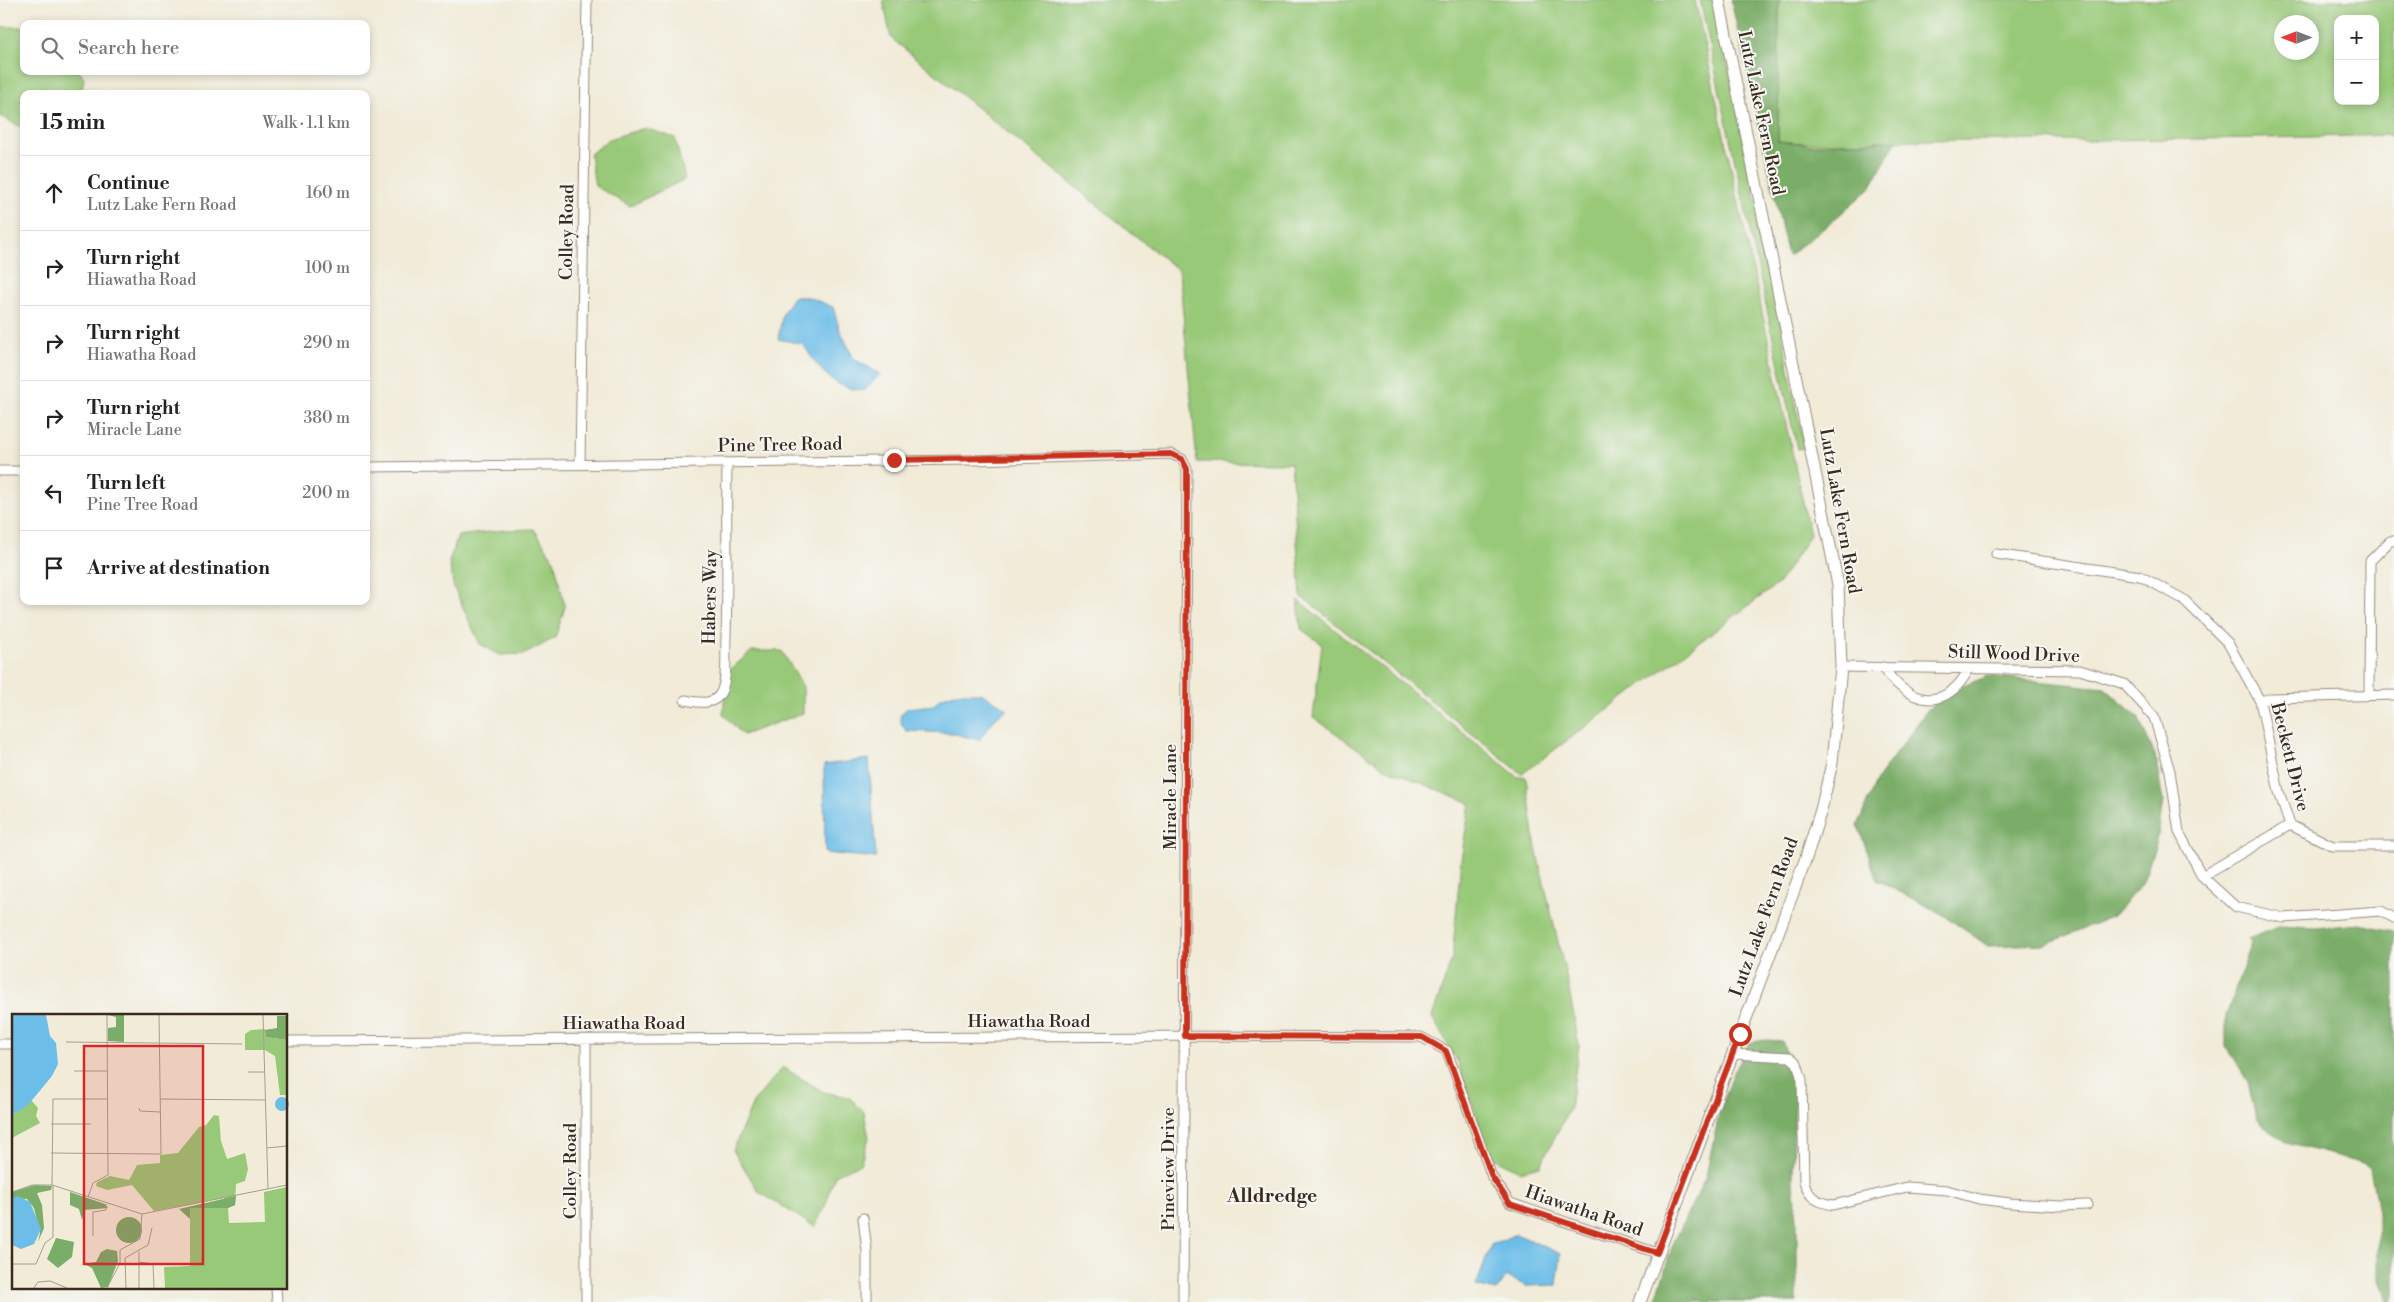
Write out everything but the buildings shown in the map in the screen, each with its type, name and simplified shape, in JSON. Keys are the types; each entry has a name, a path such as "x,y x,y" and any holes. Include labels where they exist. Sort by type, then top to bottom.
{"main road":[{"name":"Lutz Lake Fern Road","path":"1640,1302 1806,858 1821,810 1832,763 1841,667 1838,585 1770,242 1719,0"}],"street":[{"name":"Colley Road","path":"580,465 587,0"},
{"name":"Pine Tree Road","path":"370,467 973,460 1171,454 1182,459 1187,469"},
{"name":"Habers Way","path":"685,700 700,703 713,701 722,691 726,622 727,463"},
{"name":"Miracle Lane","path":"1185,1036 1187,469"},
{"path":"0,471 20,471"},
{"path":"2369,695 2370,561 2390,541 2394,541"},
{"name":"Beckett Drive","path":"1996,554 2140,576 2183,599 2228,643 2260,701 2279,792 2290,826 2333,846 2394,846"},
{"name":"Still Wood Drive","path":"1841,667 2080,670 2124,684 2154,717 2170,771 2179,832 2202,876 2236,907 2284,918 2381,911 2394,918"},
{"path":"1883,668 1905,692 1931,700 1949,695 1961,684 1969,669"},
{"path":"2260,701 2274,698 2394,695"},
{"path":"2202,876 2290,826"},
{"name":"Hiawatha Road","path":"288,1041 1185,1036 1422,1037 1446,1051 1492,1177 1510,1204 1657,1253"},
{"name":"Pineview Drive","path":"1183,1302 1185,1036"},
{"name":"Colley Road","path":"586,1040 586,1302"},
{"path":"1732,1054 1790,1057 1797,1063 1802,1080 1804,1182 1807,1192 1813,1199 1822,1203 1834,1205 1907,1187 1947,1190 1979,1199 2010,1203 2061,1206 2087,1205"},
{"path":"863,1218 867,1251 867,1302"}],"green space":[{"path":"883,0 1695,0 1810,535 1779,583 1522,774 1301,596 1291,463 1197,462 1179,271 891,38"},
{"path":"1700,0 1714,0 1765,242 1804,448 1797,449"},
{"path":"1731,0 1779,0 1778,141 1814,145 1897,140 1870,188 1829,224 1788,256"},
{"path":"1779,0 2394,0 2394,135 2279,138 1778,141"},
{"path":"20,27 20,75 82,75 84,78 82,90 20,90 20,126 0,116 0,28"},
{"path":"645,128 675,138 685,179 630,206 595,186 590,154 609,139"},
{"path":"534,529 554,560 565,607 555,638 525,654 500,655 480,644 454,588 449,562 458,536 503,530"},
{"path":"1298,600 1518,777 1526,777 1536,849 1568,984 1579,1046 1570,1108 1540,1166 1520,1171 1491,1157 1458,1063 1432,1017 1452,959 1461,860 1470,803 1385,768 1313,717 1322,644 1301,629"},
{"path":"752,651 782,651 803,687 803,713 743,735 723,714 727,672"},
{"path":"1988,676 2105,688 2138,717 2155,755 2163,801 2157,841 2142,884 2113,916 2046,944 1988,946 1942,914 1877,880 1858,825 1877,779 1928,709 1953,690"},
{"path":"2359,924 2394,931 2394,1297 2390,1302 2388,1302 2378,1280 2378,1213 2370,1167 2338,1156 2286,1143 2256,1118 2248,1082 2226,1047 2226,1016 2250,947 2251,942 2248,939 2280,926 2316,928"},
{"path":"1765,1040 1782,1041 1795,1077 1793,1181 1797,1219 1797,1302 1655,1302 1673,1244 1706,1176 1719,1114 1734,1072 1749,1043"},
{"path":"783,1067 823,1092 849,1097 864,1112 869,1138 860,1164 835,1175 825,1206 815,1227 759,1192 733,1150 753,1103"}],"water":[{"path":"793,297 808,297 833,307 839,328 854,359 880,374 865,390 854,389 835,382 821,369 803,344 778,339 783,313"},
{"path":"955,693 981,693 1008,709 998,715 979,740 952,733 907,731 902,726 900,716 907,708 934,705 940,698"},
{"path":"869,759 876,858 825,853 824,765"},
{"path":"1516,1234 1561,1254 1557,1285 1526,1286 1506,1276 1496,1291 1476,1286 1491,1245"}],"district":[{"name":"Alldredge","path":"1272,1196"}],"route":[{"path":"894,460 1075,458 1171,454 1182,459 1187,469 1185,1036 1422,1037 1446,1051 1492,1177 1510,1204 1657,1253 1740,1034"}]}
